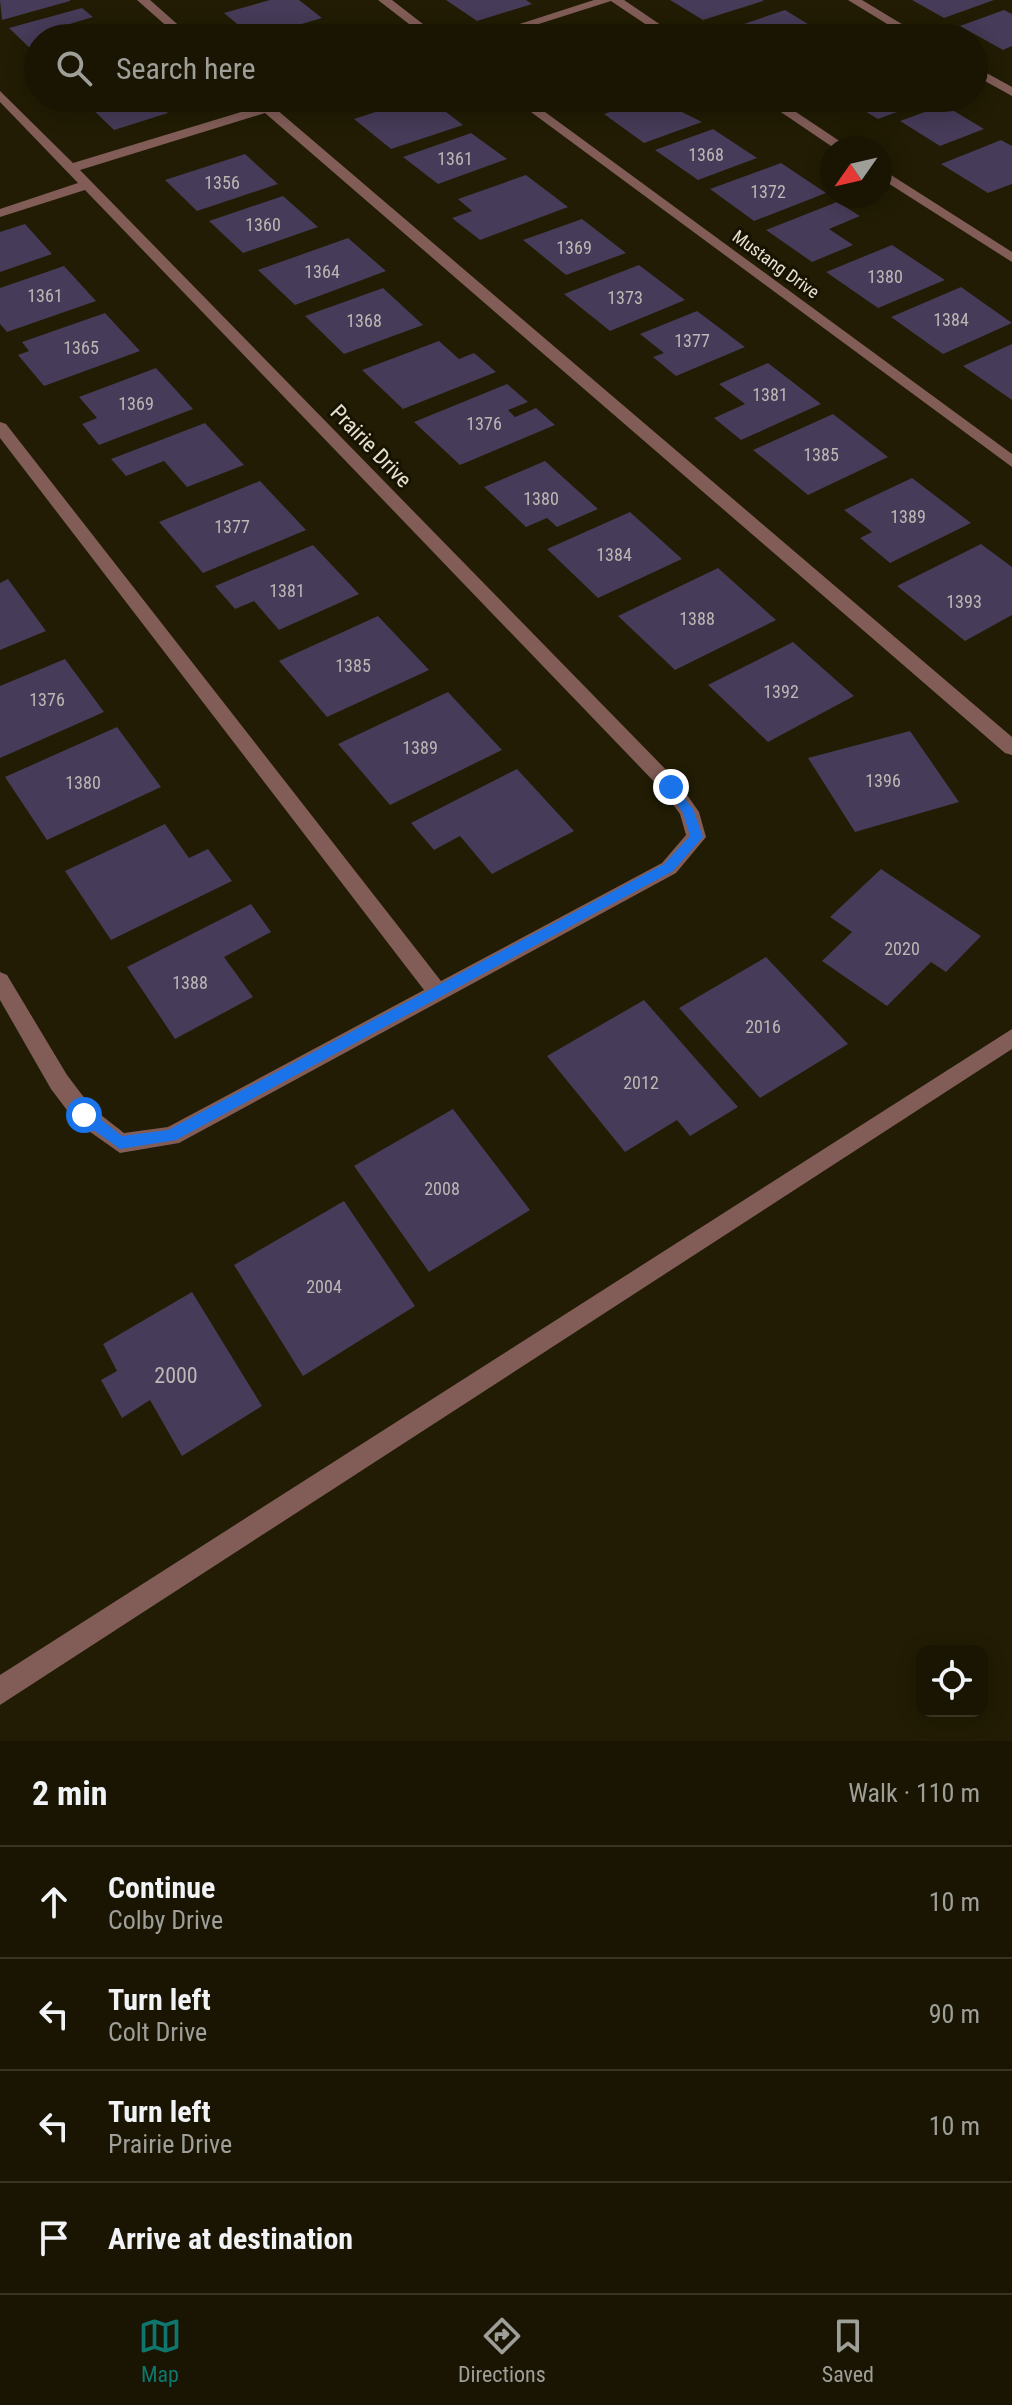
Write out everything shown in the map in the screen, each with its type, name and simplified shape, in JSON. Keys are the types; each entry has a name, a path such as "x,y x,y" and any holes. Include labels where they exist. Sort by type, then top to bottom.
{"street":[{"path":"143,0 171,24"},
{"path":"384,0 416,24"},
{"path":"528,24 606,0"},
{"path":"616,0 653,24"},
{"path":"854,0 895,24"},
{"path":"988,78 1012,92"},
{"name":"Prairie Drive","path":"0,95 671,787 689,812 696,837 669,868 437,991"},
{"path":"71,168 235,112"},
{"path":"271,112 1012,748"},
{"name":"Mustang Drive","path":"537,112 1012,462"},
{"path":"788,112 825,136"},
{"path":"892,180 1012,258"},
{"path":"0,213 87,185"},
{"path":"0,427 437,991 171,1136 120,1143 84,1115 59,1082 0,981"},
{"path":"0,1691 1012,1038"}],"building":[{"path":"0,0 70,0 70,1 2,20"},
{"path":"270,0 299,0 322,18 302,24 237,24 224,13"},
{"path":"446,0 526,0 532,4 477,21"},
{"path":"670,0 763,0 763,1 703,20"},
{"path":"912,0 994,0 944,18"},
{"path":"82,8 93,17 70,24 24,24 24,42 9,28"},
{"path":"785,10 808,24 744,24"},
{"path":"1004,10 1012,14 1012,46 1003,50 988,42 988,24 966,24"},
{"path":"95,112 168,113 114,130"},
{"path":"375,112 446,112 463,125 391,149 354,119"},
{"path":"682,112 702,122 644,143 604,114"},
{"path":"866,112 897,112 878,119"},
{"path":"925,112 956,112 984,129 940,146 900,121"},
{"path":"713,129 757,158 698,180 655,150"},
{"path":"471,133 507,159 438,184 403,157"},
{"path":"1001,140 1012,146 1012,184 988,193 941,164"},
{"path":"245,154 278,184 197,211 165,180"},
{"path":"781,163 820,189 820,195 754,221 710,189"},
{"path":"526,175 568,207 480,240 452,218 472,211 458,199"},
{"path":"283,196 318,227 243,253 209,221"},
{"path":"822,208 847,208 860,216 829,229 853,245 812,262 766,230"},
{"path":"582,219 626,253 566,275 523,240"},
{"path":"25,224 52,254 0,272 0,232"},
{"path":"348,238 386,271 295,305 258,270"},
{"path":"892,245 945,280 878,308 826,272"},
{"path":"639,265 685,300 610,331 564,294"},
{"path":"64,266 96,301 7,332 0,324 0,288"},
{"path":"961,287 1012,323 943,354 891,317"},
{"path":"383,288 423,325 344,354 305,316"},
{"path":"697,311 745,347 676,376 653,357 664,353 640,334"},
{"path":"105,313 140,351 44,386 18,355 29,351 22,342"},
{"path":"439,341 459,359 474,353 496,372 403,409 362,370"},
{"path":"1012,344 1012,400 963,366"},
{"path":"768,363 821,404 741,440 714,418 745,404 719,384"},
{"path":"156,368 193,409 99,445 82,424 97,418 79,397"},
{"path":"507,384 528,402 508,410 515,417 536,408 555,425 460,465 414,422"},
{"path":"833,414 888,457 808,495 753,450"},
{"path":"205,423 244,465 187,487 164,461 126,476 111,459"},
{"path":"545,461 598,509 557,527 547,518 526,527 484,487"},
{"path":"912,478 971,523 890,563 860,538 872,532 844,510"},
{"path":"260,481 306,530 203,573 159,522"},
{"path":"630,512 682,559 598,598 547,549"},
{"path":"981,544 1012,567 1012,615 965,641 897,586"},
{"path":"313,545 359,594 279,630 254,601 235,609 215,586"},
{"path":"718,568 776,620 675,670 618,616"},
{"path":"8,579 46,631 0,650 0,583"},
{"path":"378,616 429,670 327,717 279,661"},
{"path":"793,642 854,696 768,742 708,685"},
{"path":"65,659 104,712 0,758 0,686"},
{"path":"448,692 502,750 390,805 338,744"},
{"path":"117,727 161,787 47,840 5,777"},
{"path":"910,731 959,802 855,832 808,758"},
{"path":"517,769 574,831 492,874 460,836 434,850 411,823"},
{"path":"165,824 189,858 208,849 232,881 111,940 65,871"},
{"path":"881,869 981,936 946,972 931,962 887,1006 822,961 852,932 830,917"},
{"path":"251,904 271,932 224,957 253,997 175,1039 127,967"},
{"path":"766,957 848,1044 760,1098 679,1008"},
{"path":"644,1000 738,1107 690,1136 677,1120 625,1152 547,1056"},
{"path":"453,1109 530,1210 429,1272 354,1166"},
{"path":"344,1201 415,1306 303,1376 234,1265"},
{"path":"192,1292 262,1406 182,1456 150,1400 122,1418 101,1380 117,1371 103,1344"}],"route":[{"path":"84,1115 120,1143 171,1136 669,868 696,837 689,812 671,787"}]}
